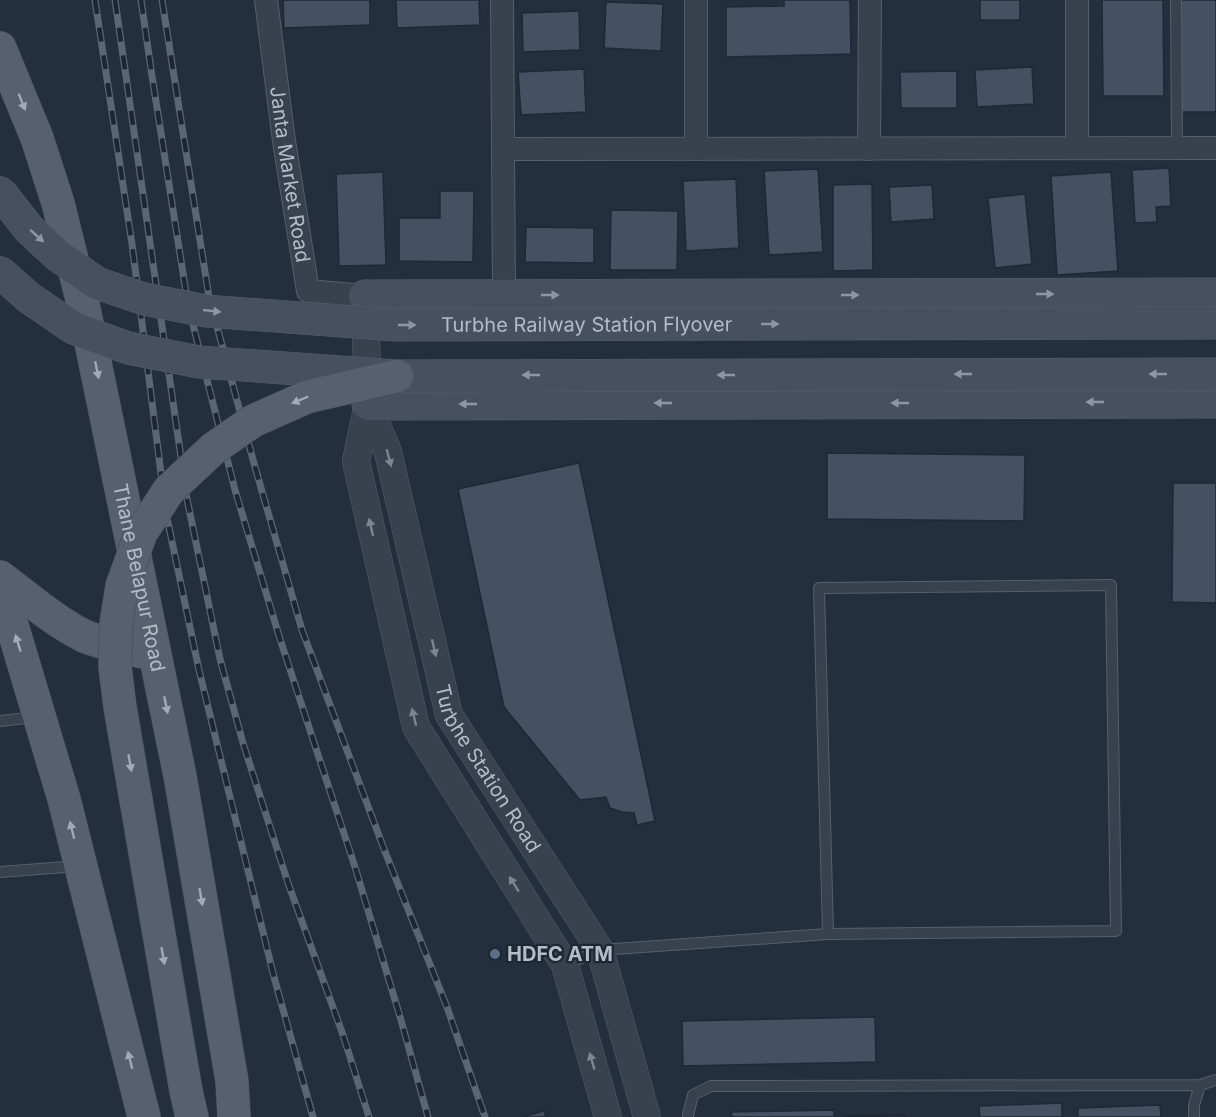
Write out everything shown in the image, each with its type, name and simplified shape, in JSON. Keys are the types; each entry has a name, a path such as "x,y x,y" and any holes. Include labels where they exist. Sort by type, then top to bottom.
{"main road":[{"name":"Thane Belapur Road","path":"0,48 38,138 58,203 83,304 180,776 232,1081 234,1117"},
{"name":"Turbhe Railway Station Flyover","path":"0,192 29,229 58,256 97,283 144,299 206,311 395,325 1216,323"},
{"path":"0,272 28,297 73,328 129,348 199,362 397,376 1216,374"},
{"path":"365,296 1216,294"},
{"path":"189,1104 120,707 115,667 116,624 122,586 141,533 170,490 214,448 253,422 307,397 397,376"},
{"path":"368,404 1216,402"},
{"path":"0,577 55,618 86,636 156,656"},
{"path":"0,585 64,799 144,1117"}],"street":[{"name":"Janta Market Road","path":"266,0 284,141 308,291 365,296"},
{"path":"501,0 504,296"},
{"path":"696,0 696,149"},
{"path":"869,149 870,0"},
{"path":"1077,0 1077,148"},
{"path":"503,149 1216,148"},
{"name":"Turbhe Station Road","path":"365,296 368,404 356,460 416,727 565,965 608,1117"},
{"name":"Turbhe Station Road","path":"368,404 388,452 450,715 600,950 646,1117"}],"lane":[{"path":"1176,0 1178,148"},
{"path":"565,965 600,950 828,934 1116,931 1111,585 819,588 828,934"},
{"path":"0,721 40,717"},
{"path":"0,872 81,865"},
{"path":"688,1117 693,1095 711,1086 1200,1085 1216,1080"},
{"path":"1194,1117 1194,1105 1200,1085"}],"building":[{"path":"283,0 370,0 370,25 284,28"},
{"path":"396,0 479,0 480,25 397,28"},
{"path":"784,0 850,0 851,54 726,57 726,7 784,6"},
{"path":"980,0 1020,0 1020,20 980,20"},
{"path":"1102,0 1163,0 1164,96 1103,96"},
{"path":"1180,0 1216,0 1216,112 1180,112"},
{"path":"606,2 663,4 661,51 604,48"},
{"path":"579,11 580,50 523,52 522,13"},
{"path":"1032,67 1034,104 977,107 975,70"},
{"path":"584,69 586,112 521,115 518,72"},
{"path":"957,71 957,108 901,108 900,72"},
{"path":"1169,168 1171,206 1156,207 1157,222 1135,223 1132,170"},
{"path":"818,169 823,252 769,255 764,171"},
{"path":"383,172 386,265 339,266 336,174"},
{"path":"1111,172 1118,271 1057,275 1051,176"},
{"path":"736,179 739,248 686,251 683,181"},
{"path":"872,184 873,270 833,271 833,185"},
{"path":"932,185 934,219 891,222 889,187"},
{"path":"440,191 474,191 473,262 399,261 399,218 440,218"},
{"path":"1025,194 1032,264 995,268 988,198"},
{"path":"611,210 678,211 677,270 610,270"},
{"path":"526,227 594,228 594,263 525,262"},
{"path":"827,453 1025,455 1024,521 827,519"},
{"path":"579,463 655,821 637,825 634,813 610,808 606,797 580,800 504,707 458,489"},
{"path":"1173,483 1216,483 1216,603 1172,602"},
{"path":"875,1017 876,1062 683,1066 682,1021"},
{"path":"1062,1103 1062,1117 980,1117 979,1106"},
{"path":"1160,1105 1161,1117 1078,1117 1078,1108"},
{"path":"834,1110 834,1117 732,1117 731,1112"},
{"path":"544,1111 546,1117 522,1117"},
{"path":"905,1115 905,1117 845,1117 845,1116"}],"railway":[{"path":"95,0 132,244 166,513 199,670 274,977 313,1117"},
{"path":"115,0 187,499 220,659 243,743 288,883 343,1035 369,1117"},
{"path":"141,0 188,305 235,490 280,639 355,867 428,1117"},
{"path":"162,0 209,297 302,630 384,849 447,1007 485,1117"}],"place":[{"name":"HDFC ATM","path":"495,954"}]}
